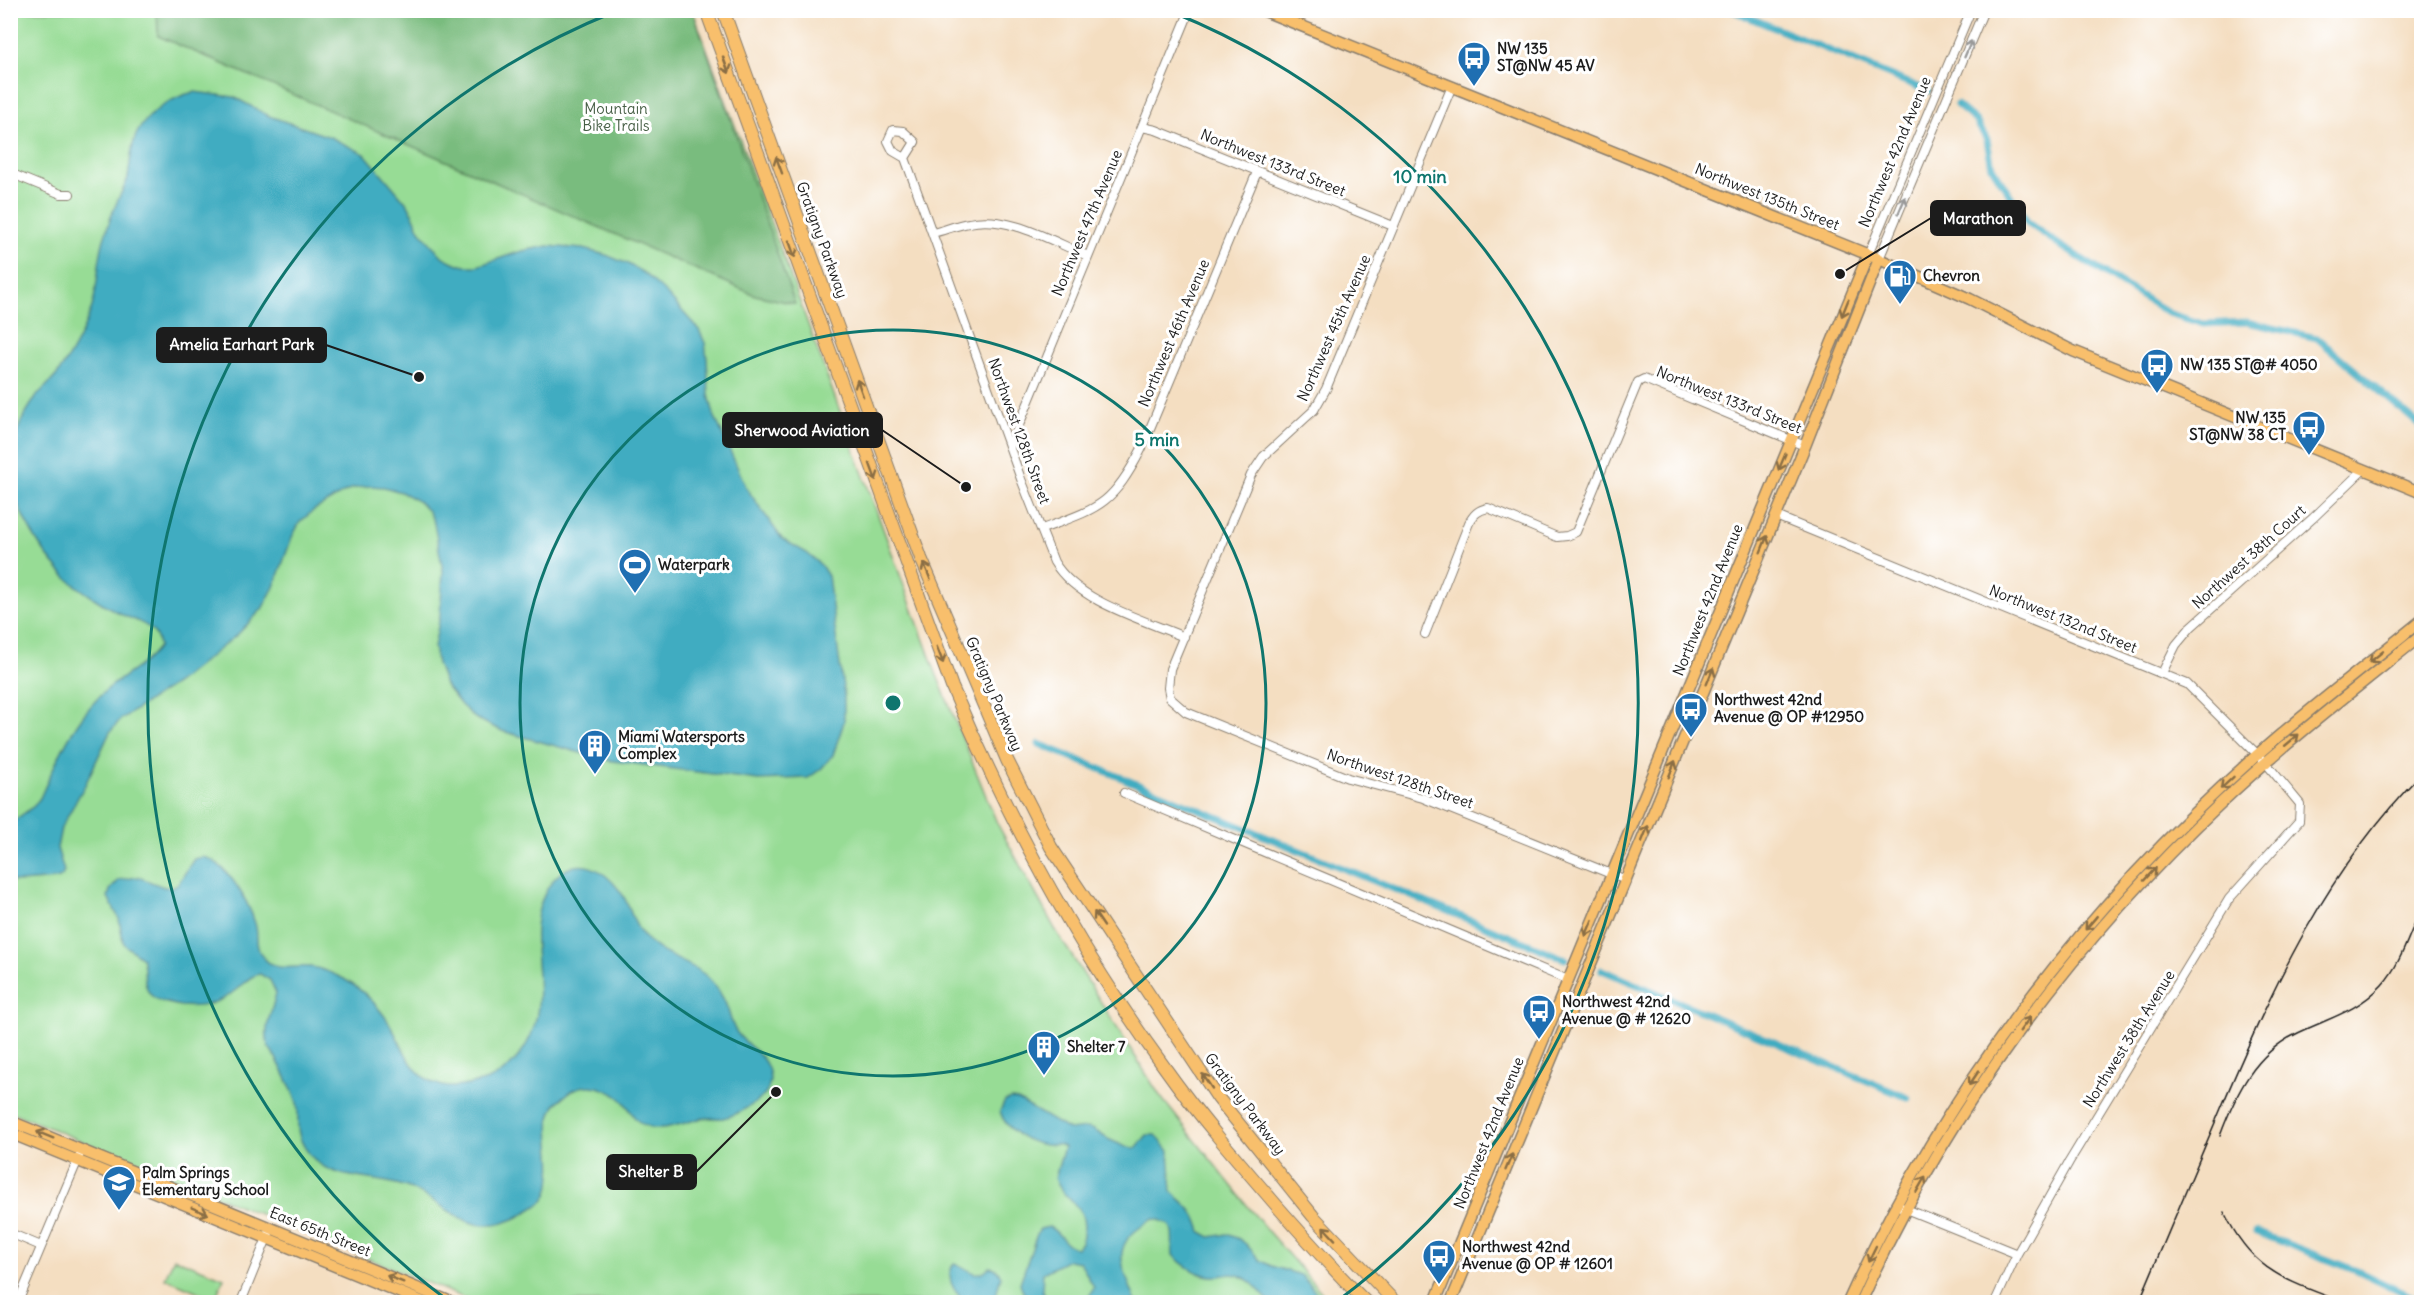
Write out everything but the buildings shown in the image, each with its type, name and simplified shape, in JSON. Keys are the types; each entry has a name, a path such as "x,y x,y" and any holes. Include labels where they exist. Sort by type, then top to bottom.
{"highway":[{"name":"Gratigny Parkway","path":"706,10 952,687 978,749 1022,838 1099,969 1165,1068 1239,1163 1340,1277 1366,1302"},
{"name":"Gratigny Parkway","path":"723,10 921,558 1006,760 1051,847 1218,1098 1313,1216 1395,1302"}],"main road":[{"name":"Northwest 135th Street","path":"1262,10 1874,257 1970,299 2073,351 2421,493"},
{"name":"Northwest 42nd Avenue","path":"1435,1302 1761,511 1874,257"},
{"name":"Northwest 42nd Avenue","path":"1451,1302 1805,446 1874,257"},
{"path":"1761,511 1776,516"},
{"path":"1848,1302 1902,1207 1981,1086 2062,975 2125,901 2261,758 2421,620"},
{"path":"2261,758 2421,635"},
{"path":"1665,745 1680,750"},
{"path":"1639,809 1653,814"},
{"path":"1519,1097 1533,1103"},
{"name":"East 65th Street","path":"10,1121 77,1156"},
{"name":"East 65th Street","path":"10,1132 77,1156 449,1302"},
{"path":"1860,1302 1902,1207"},
{"name":"East 65th Street","path":"269,1233 423,1302"},
{"path":"1463,1234 1477,1239"}],"street":[{"name":"Northwest 47th Avenue","path":"1010,447 1190,10"},
{"name":"Northwest 42nd Avenue","path":"1874,257 1971,10"},
{"name":"Northwest 42nd Avenue","path":"1874,257 1952,87 1984,10"},
{"path":"1941,82 1952,87"},
{"name":"Northwest 45th Avenue","path":"1170,698 1168,676 1251,475 1263,457 1314,411 1326,389 1452,86"},
{"name":"Northwest 133rd Street","path":"1142,127 1156,130 1393,226"},
{"name":"Northwest 128th Street","path":"906,163 1054,562 1062,574 1085,595 1184,637"},
{"name":"Northwest 46th Avenue","path":"1042,529 1086,513 1108,499 1127,476 1141,450 1257,172"},
{"path":"10,173 61,194 70,194"},
{"path":"933,234 970,222 989,221 1015,226 1088,256"},
{"name":"Northwest 133rd Street","path":"1425,634 1474,514 1488,508 1557,537 1576,532 1635,386 1644,379 1805,446"},
{"name":"Northwest 38th Court","path":"2162,673 2176,645 2191,627 2364,469"},
{"name":"Northwest 132nd Street","path":"1776,516 2187,684 2261,758 2300,804"},
{"name":"Northwest 128th Street","path":"1170,698 1186,712 1348,778 1422,798 1626,880"},
{"path":"1124,793 1568,980"},
{"name":"Northwest 38th Avenue","path":"1995,1302 2017,1254 2085,1136 2229,899 2300,821 2300,804"},
{"path":"18,1302 77,1156"},
{"path":"1902,1207 2017,1254"},
{"path":"10,1233 41,1245"},
{"path":"241,1302 269,1233"}],"green space":[{"path":"11,11 693,11 936,673 997,823 1055,929 1160,1096 1266,1229 1330,1302 474,1302 11,1112"},
{"name":"Mountain Bike Trails","path":"157,11 693,11 795,304 755,295 158,36"},
{"path":"174,1258 224,1278 215,1299 165,1278"}],"water":[{"path":"194,92 234,97 269,116 330,137 365,154 409,206 420,230 431,244 443,257 453,262 465,266 477,266 522,251 548,246 583,249 628,264 644,273 667,294 699,330 705,343 709,395 714,415 747,489 782,539 807,553 821,565 828,576 844,695 844,722 833,755 821,769 808,778 758,780 606,760 502,731 475,718 445,685 437,664 434,647 440,616 443,571 434,523 428,511 418,501 401,492 370,486 350,489 314,510 300,522 292,537 274,587 262,609 238,634 177,683 121,719 110,732 85,785 61,828 57,848 64,871 62,876 57,879 11,881 11,823 34,806 40,798 66,743 91,705 109,688 147,660 159,646 152,630 109,608 79,588 59,570 45,552 21,512 13,488 11,460 16,433 37,396 64,364 89,316 102,245 127,180 137,133 147,118 161,106"},
{"path":"203,857 220,866 242,894 255,923 257,944 267,962 285,968 311,967 332,973 349,982 379,1009 413,1066 431,1081 451,1087 477,1083 501,1073 520,1055 527,1044 538,1006 536,927 539,908 545,892 554,879 565,870 578,866 591,867 606,875 620,891 636,925 646,939 662,951 704,974 715,986 724,1000 736,1031 767,1066 770,1082 766,1092 760,1100 731,1116 705,1118 671,1127 654,1128 638,1121 623,1101 607,1090 594,1086 575,1089 557,1103 552,1111 549,1131 552,1164 546,1197 522,1215 504,1223 475,1224 451,1213 426,1196 401,1185 357,1177 326,1168 309,1154 303,1144 298,1130 296,1099 268,1045 268,1025 276,993 270,980 260,974 256,975 224,998 210,1004 181,1006 169,1003 156,999 150,994 146,986 142,958 123,942 119,919 108,897 110,890 119,880 138,877 164,887 172,887 178,884 194,859"},
{"path":"1018,1100 1069,1130 1088,1128 1126,1147 1136,1148 1147,1135 1156,1135 1169,1151 1172,1192 1193,1213 1201,1232 1210,1237 1227,1234 1239,1239 1260,1260 1271,1266 1301,1275 1324,1302 1270,1302 1243,1277 1233,1274 1213,1276 1194,1271 1173,1255 1171,1227 1154,1219 1129,1237 1122,1255 1122,1264 1136,1302 1086,1302 1094,1288 1080,1262 1068,1260 1043,1273 1042,1290 1048,1302 1034,1302 1023,1292 1020,1283 1040,1229 1049,1227 1068,1245 1077,1248 1082,1239 1084,1224 1079,1210 1059,1187 1055,1178 1064,1147 1031,1141 1011,1129 1000,1111 1005,1101"},
{"path":"954,1263 976,1273 985,1271 989,1267 995,1268 1001,1276 996,1295 1002,1302 964,1301 951,1284 950,1274"}],"waterway":[{"path":"1731,10 1928,91"},
{"path":"1957,105 1976,121 1987,140 1992,167 2028,223 2061,246 2168,313 2203,324 2247,322 2317,338 2422,427"},
{"path":"1039,744 1565,959"},
{"path":"1602,970 1908,1098"},
{"path":"2256,1232 2357,1271 2422,1302"}],"railway":[{"path":"2139,1302 2242,1060 2283,972 2306,930 2358,849 2388,810 2422,773"},
{"path":"2220,1136 2240,1090 2270,1051 2298,1033 2353,1008 2382,985 2400,958 2422,907"},
{"path":"2224,1212 2247,1248 2272,1271 2303,1287 2342,1302"}],"place":[{"name":"NW 135 ST@NW 45 AV","path":"1474,87"},
{"name":"Marathon","path":"1840,274"},
{"name":"Chevron","path":"1900,305"},
{"name":"Amelia Earhart Park","path":"419,377"},
{"name":"NW 135 ST@# 4050","path":"2157,394"},
{"name":"NW 135 ST@NW 38 CT","path":"2309,456"},
{"name":"Sherwood Aviation","path":"966,487"},
{"name":"Waterpark","path":"635,594"},
{"name":"Northwest 42nd Avenue @ OP #12950","path":"1691,738"},
{"name":"Miami Watersports Complex","path":"595,775"},
{"name":"Northwest 42nd Avenue @ # 12620","path":"1539,1040"},
{"name":"Shelter 7","path":"1044,1076"},
{"name":"Shelter B","path":"776,1092"},
{"name":"Palm Springs Elementary School","path":"119,1211"},
{"name":"Northwest 42nd Avenue @ OP # 12601","path":"1439,1285"}]}
